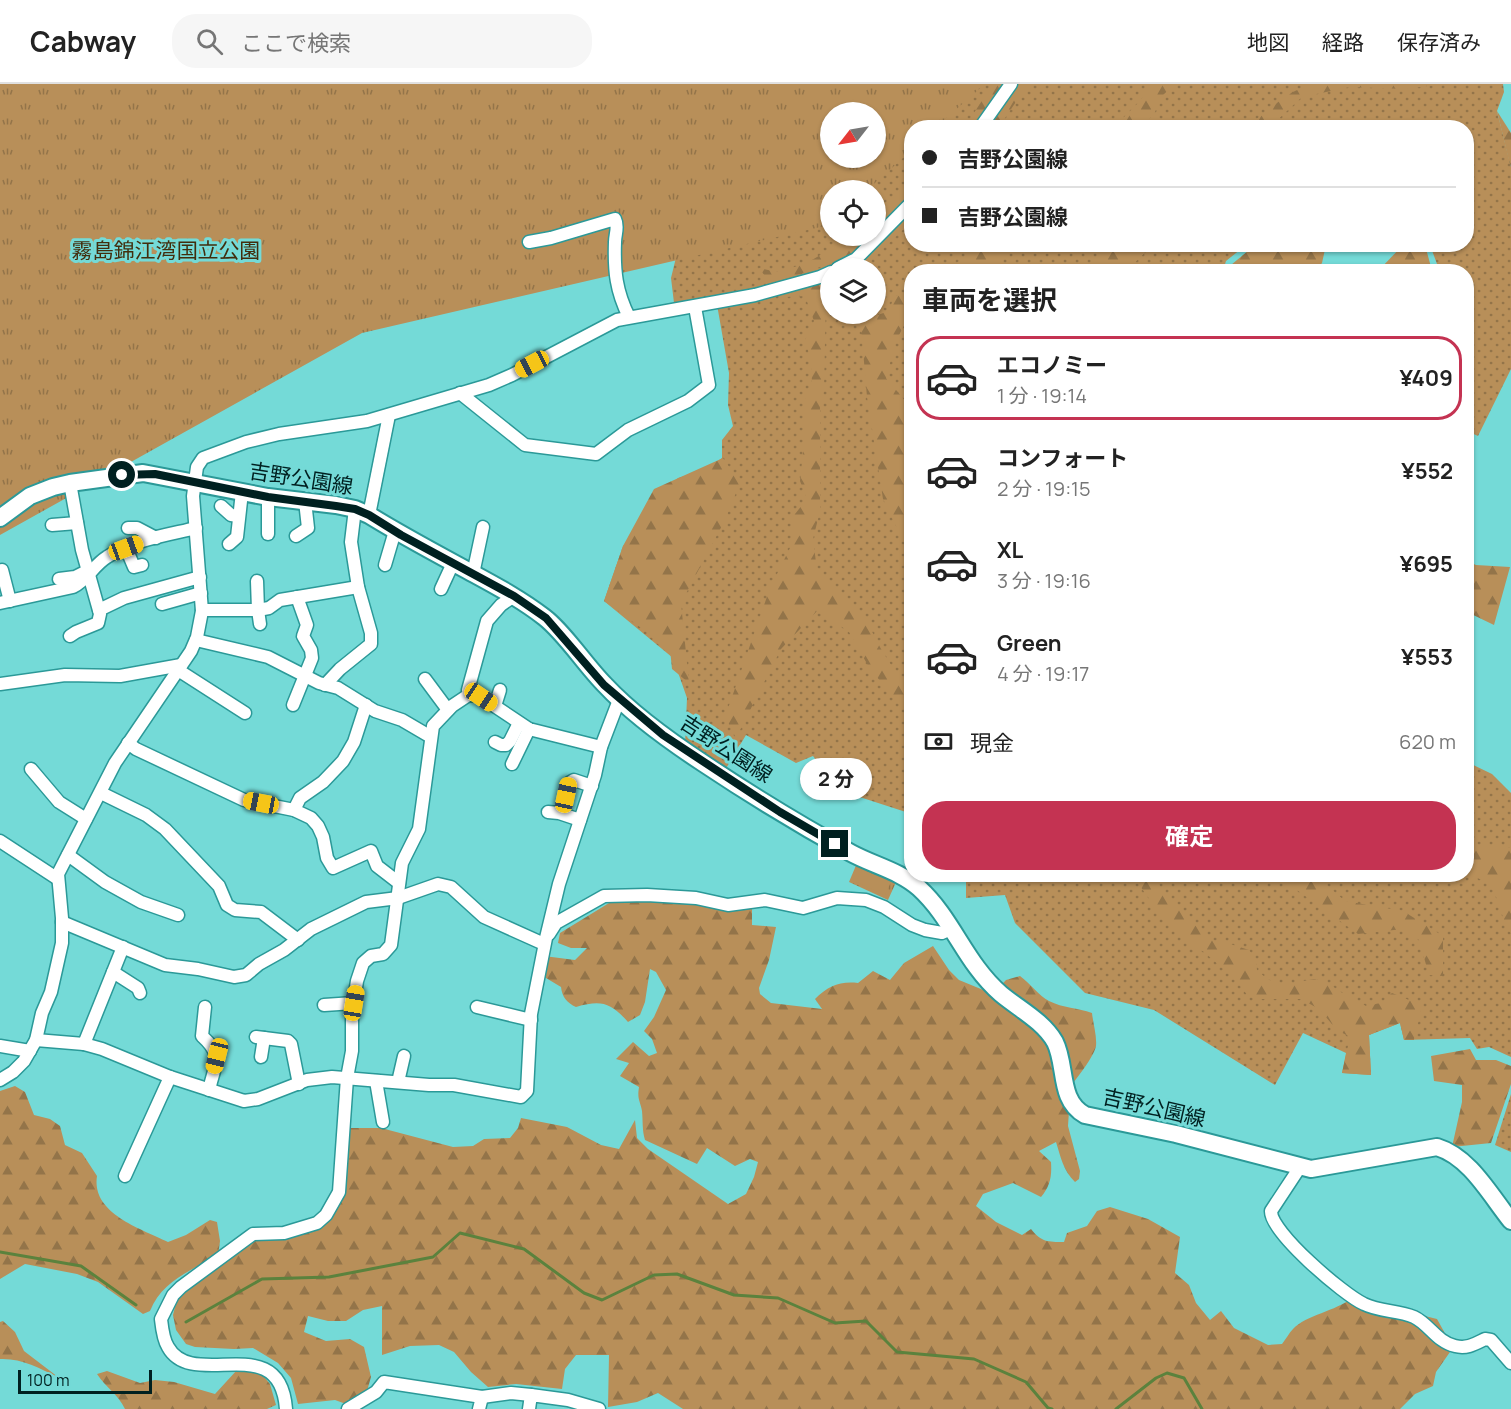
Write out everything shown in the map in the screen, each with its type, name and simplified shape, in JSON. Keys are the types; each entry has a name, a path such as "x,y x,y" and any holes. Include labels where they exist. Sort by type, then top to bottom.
{"main road":[{"name":"吉野公園線","path":"0,518 30,496 70,483 143,473 362,512 514,596 546,618 619,700 663,735 780,812 853,854 904,878"},
{"name":"吉野公園線","path":"910,882 925,894 986,979 1002,995 1037,1022 1054,1041 1059,1052 1066,1093 1080,1113 1176,1134 1300,1167 1318,1169 1437,1147 1456,1155 1472,1171 1511,1221"}],"street":[{"path":"986,120 1011,84"},
{"path":"857,258 904,210"},
{"path":"529,242 551,238 615,219 617,224 616,284 628,317"},
{"path":"0,1080 24,1061 33,1045 51,992 62,943 58,874 128,743 196,640 202,610 194,483 197,467 203,458 232,446 279,434 348,425 460,393 512,375 605,325 628,317 755,296 820,277"},
{"path":"460,393 525,445 596,454 628,430 688,401 709,385 695,307"},
{"path":"325,685 340,669 371,644 371,633 358,587 351,542 362,512 389,415"},
{"path":"70,483 88,574 99,610 98,623 70,636"},
{"path":"235,543 242,492"},
{"path":"268,497 268,534"},
{"path":"296,536 308,528 305,501"},
{"path":"221,506 231,515 238,516"},
{"path":"52,525 77,523"},
{"path":"473,574 483,527"},
{"path":"128,528 137,528 156,538"},
{"path":"2,570 5,602 73,587 82,582 106,557 156,538 196,528"},
{"path":"385,565 395,531"},
{"path":"126,548 134,567 142,566"},
{"path":"441,589 453,563"},
{"path":"59,579 88,574"},
{"path":"99,610 124,598 200,577"},
{"path":"257,581 260,624"},
{"path":"202,610 258,610 269,608 280,600 358,587"},
{"path":"162,604 201,594"},
{"path":"469,695 487,621 501,605 514,596"},
{"path":"293,705 312,658 311,650 303,636 307,625 297,597"},
{"path":"196,640 268,657 325,685 338,688 375,711 402,720 431,737"},
{"path":"0,684 65,675 120,676 179,668 245,713"},
{"path":"424,679 448,710"},
{"path":"495,706 500,690"},
{"path":"286,1409 282,1392 271,1372 246,1364 216,1366 189,1362 176,1357 168,1346 161,1319 173,1295 254,1234 284,1233 317,1223 326,1215 339,1192 357,981 363,963 370,956 383,954 392,945 402,863 419,829 433,726 448,710 469,695 481,697 524,726 601,747"},
{"path":"0,1046 84,1044 170,1077 244,1101 258,1099 308,1080 332,1077 454,1085 521,1097 527,1091 531,1020 545,941 559,884 592,786 601,747 619,700"},
{"path":"294,810 300,798 323,782 344,761 354,742 366,705"},
{"path":"495,742 506,745 524,726"},
{"path":"512,765 524,726"},
{"path":"128,743 136,749 244,800 294,810 311,818 323,837 327,858 333,868 371,851 377,866 399,883"},
{"path":"31,770 59,802 86,819"},
{"path":"566,795 569,783 574,780 592,786"},
{"path":"101,793 146,815 165,829 219,886 227,905 235,910 261,912 298,940"},
{"path":"548,812 580,820"},
{"path":"0,842 58,879"},
{"path":"68,855 105,882 141,902 178,915"},
{"path":"62,922 165,965 234,977 246,975 311,929 366,902 398,898 438,884 451,887 484,917 545,941"},
{"path":"545,941 556,923 604,896 647,895 696,898 728,905 765,900 803,908 837,898 866,900 885,907 925,930 942,933 951,929"},
{"path":"84,1044 123,947"},
{"path":"112,972 138,988 140,993"},
{"path":"324,1005 354,1003"},
{"path":"205,1007 202,1036 215,1047 217,1056 209,1090"},
{"path":"477,1007 531,1020"},
{"path":"261,1056 260,1037 288,1041 291,1044 299,1084"},
{"path":"398,1083 404,1056"},
{"path":"126,1176 170,1077"},
{"path":"376,1081 383,1122"},
{"path":"1300,1167 1271,1211 1271,1217 1289,1243 1364,1305 1412,1316 1444,1342 1455,1346 1467,1347 1485,1339 1491,1340 1511,1363"},
{"path":"348,1409 376,1392 384,1382 480,1403 510,1393 599,1409"},
{"path":"529,1409 531,1395"}],"green space":[{"name":"霧島錦江湾国立公園","path":"0,84 985,84 944,120 904,120 904,157 878,180 820,180 820,227 362,333 0,535"},
{"path":"766,84 1503,84 1504,92 1497,111 1511,167 1511,369 1478,436 1474,434 1474,264 1437,264 1433,252 1474,252 1474,120 904,120 904,252 1237,252 1225,264 904,264 904,811 838,790 813,756 796,763 746,735 725,770 685,744 687,698 673,658 604,601 623,546 650,515 666,489 678,478 705,470 722,458 722,440 733,426 728,405 729,373 716,299 674,303 671,278 684,225"},
{"path":"993,84 1006,84 980,120 969,120"},
{"path":"1015,84 1028,84 1004,120 990,120"},
{"path":"1153,84 1175,84 1163,95 1154,114 1148,120 1121,120"},
{"path":"1313,84 1442,84 1406,89 1350,87 1302,97 1277,120 1254,120 1287,95"},
{"path":"1497,111 1511,133 1511,167 1509,161"},
{"path":"904,186 904,204 886,222 886,204"},
{"path":"904,213 904,229 886,246 886,230"},
{"path":"835,246 862,246 852,256 846,258 820,258 820,267 771,284 759,268 778,272 807,263"},
{"path":"869,246 886,246 873,258 856,258"},
{"path":"974,252 1012,252 995,264 955,264"},
{"path":"1104,252 1146,252 1133,264 1091,264"},
{"path":"1247,252 1324,252 1321,264 1232,264"},
{"path":"1396,252 1427,252 1430,264 1385,264"},
{"path":"820,279 820,324 825,324 824,389 820,407 820,511 813,539 817,570 866,620 904,685 904,709 870,669 849,632 818,610 781,649 736,738 725,717 770,588 793,542 791,519 807,499 800,481 805,433 805,399 812,385 811,360 805,340 814,321 805,296 785,297 785,291"},
{"path":"904,295 904,326 896,341 886,378 904,399 904,542 883,499 867,397 861,324 886,324 886,312 889,311 894,296"},
{"path":"723,458 740,483 725,520 681,603 689,683 672,669 670,649 604,601 623,546 654,489"},
{"path":"1474,564 1510,567 1494,625 1474,615"},
{"path":"1474,765 1492,774 1511,793 1511,1057 1489,1047 1477,1049 1470,1038 1404,1040 1400,1023 1369,1035 1371,1075 1342,1073 1346,1053 1303,1033 1275,1085 1154,1010 1085,993 1015,923 1005,895 966,898 966,882 1474,882"},
{"path":"1474,845 1511,848 1511,933 1507,929 1492,885 1474,876"},
{"path":"857,863 897,880 888,900 849,882"},
{"path":"862,869 891,882 885,895 856,882"},
{"path":"1137,882 1157,882 1176,906 1210,940 1249,950 1256,960 1257,970 1267,979 1283,985 1314,979 1327,982 1366,1006 1381,1003 1392,993 1421,1005 1414,1040 1404,1040 1400,1023 1369,1035 1371,1075 1342,1073 1350,1037 1337,1030 1319,1009 1301,999 1257,999 1248,996 1235,979 1204,952 1186,942 1175,926 1153,904"},
{"path":"1286,882 1323,882 1345,901 1403,911 1443,936 1443,976 1429,975 1419,940 1403,929 1358,934"},
{"path":"649,898 752,909 752,925 776,927 769,960 759,988 760,994 771,1003 822,1009 815,999 830,988 840,984 858,983 873,971 890,980 904,963 933,946 949,970 959,980 993,994 1006,980 1020,976 1049,1001 1092,1013 1096,1046 1094,1052 1063,1098 1069,1111 1068,1126 1080,1171 1079,1179 1075,1182 1068,1173 1056,1142 1039,1151 1051,1162 1050,1181 1041,1197 1013,1183 983,1194 976,1206 996,1222 1022,1235 1031,1229 1042,1239 1054,1242 1064,1242 1067,1233 1087,1226 1097,1211 1110,1207 1148,1219 1180,1237 1175,1273 1189,1285 1196,1303 1210,1320 1221,1311 1234,1328 1268,1345 1282,1344 1299,1324 1352,1298 1437,1319 1447,1337 1450,1352 1436,1372 1433,1386 1415,1394 1400,1409 683,1409 658,1393 637,1402 608,1407 609,1355 576,1355 565,1369 562,1389 516,1384 488,1387 454,1352 439,1345 410,1346 382,1355 382,1306 363,1310 346,1321 328,1321 308,1316 304,1332 326,1341 350,1339 364,1347 371,1377 367,1391 346,1404 335,1400 298,1404 291,1378 278,1363 253,1348 195,1347 186,1344 176,1330 173,1315 177,1299 244,1245 263,1236 310,1232 335,1213 344,1194 349,1128 381,1128 453,1147 473,1146 484,1139 510,1138 518,1128 521,1118 567,1127 601,1145 619,1149 635,1120 637,1138 648,1149 728,1204 746,1194 758,1162 750,1159 735,1166 707,1148 697,1164 645,1140 639,1087 620,1076 629,1063 616,1059 633,1042 649,1056 657,1053 652,1039 644,1031 654,1017 666,990 656,972 650,969 645,1002 640,1015 628,1022 616,1010 605,1004 576,1007 564,997 561,987 541,975 544,956 575,960 587,948 571,948 558,943 560,933 614,900"},
{"path":"1470,1049 1476,1060 1496,1060 1511,1066 1511,1084 1491,1143 1452,1147 1462,1102 1462,1085 1434,1081 1431,1056"},
{"path":"15,1086 25,1092 34,1115 50,1119 60,1126 65,1145 82,1153 97,1176 97,1189 102,1201 110,1210 133,1225 168,1242 186,1235 210,1220 217,1222 220,1241 218,1256 170,1284 155,1301 150,1311 143,1314 98,1282 77,1274 25,1264 0,1279 0,1091"},
{"path":"1511,1094 1511,1152 1495,1145"},
{"path":"3,1321 15,1332 24,1351 58,1377 23,1362 0,1359 0,1322"},
{"path":"237,1370 260,1372 270,1384 276,1405 267,1409 125,1409 97,1374 107,1371 140,1383 155,1380 174,1382 215,1394"}],"waterway":[{"path":"186,1322 262,1279 329,1277 433,1257 460,1233 524,1249 584,1293 602,1300 654,1275 677,1274 734,1295 778,1298 835,1323 866,1321 897,1352 974,1359 1026,1382 1048,1408 1052,1409"},
{"path":"0,1252 81,1266 136,1305"},
{"path":"1116,1409 1156,1378 1167,1373 1184,1378 1202,1409"}],"route":[{"path":"122,475 155,474 268,497 355,509 369,515 401,535 514,596 546,618 604,685 663,735 780,812 835,844"}]}
